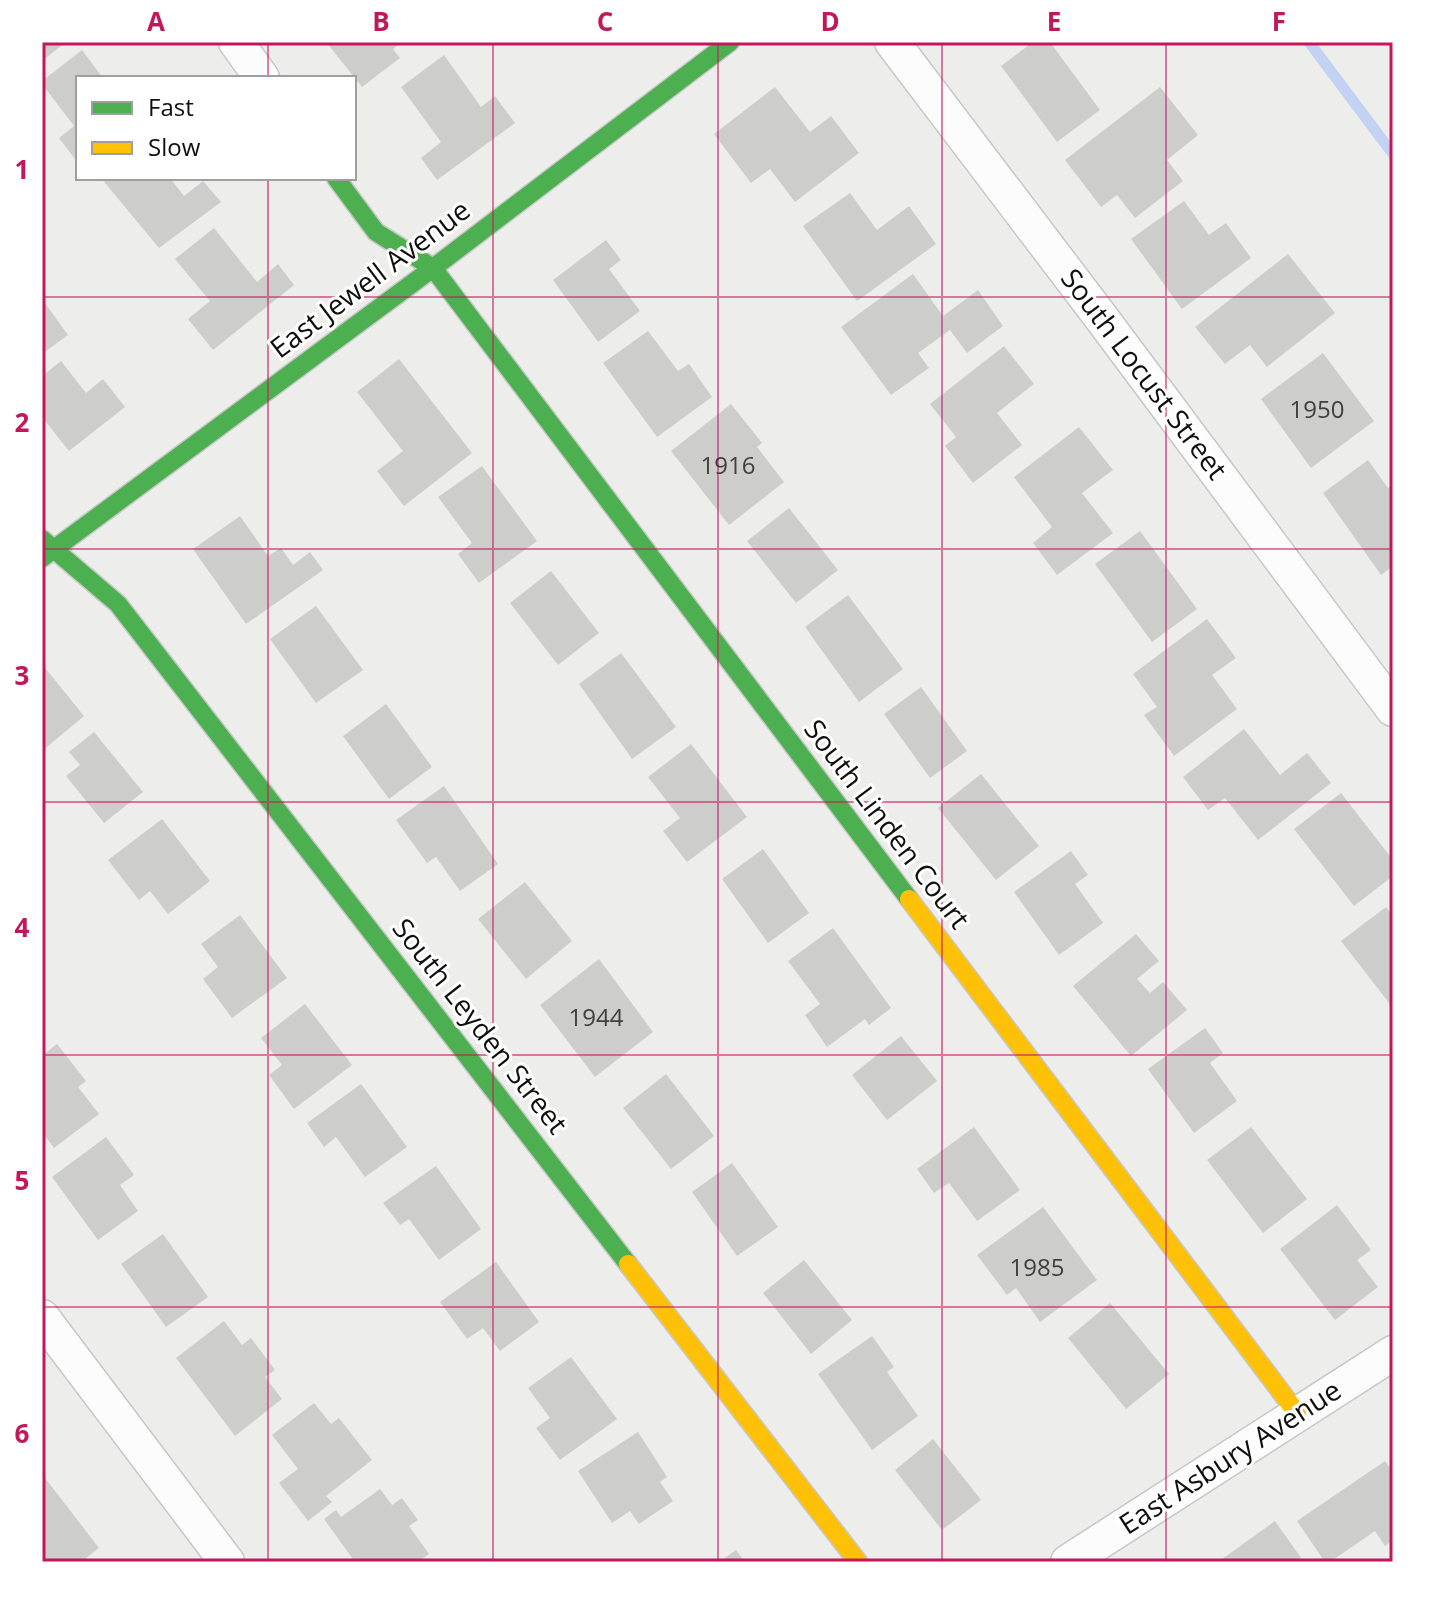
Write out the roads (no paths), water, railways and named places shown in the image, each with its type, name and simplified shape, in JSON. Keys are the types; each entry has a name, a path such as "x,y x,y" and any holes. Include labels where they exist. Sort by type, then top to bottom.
{"street":[{"path":"236,42 261,76"},
{"name":"East Jewell Avenue","path":"46,548 433,268 730,42"},
{"name":"South Locust Street","path":"892,42 1113,332 1393,709"},
{"path":"337,180 376,232 433,268"},
{"name":"South Linden Court","path":"433,268 1297,1413"},
{"name":"South Leyden Street","path":"46,548 118,604 858,1562"},
{"path":"42,1317 227,1562"},
{"name":"East Asbury Avenue","path":"1068,1562 1393,1353"}],"waterway":[{"path":"1309,42 1393,154"}]}
